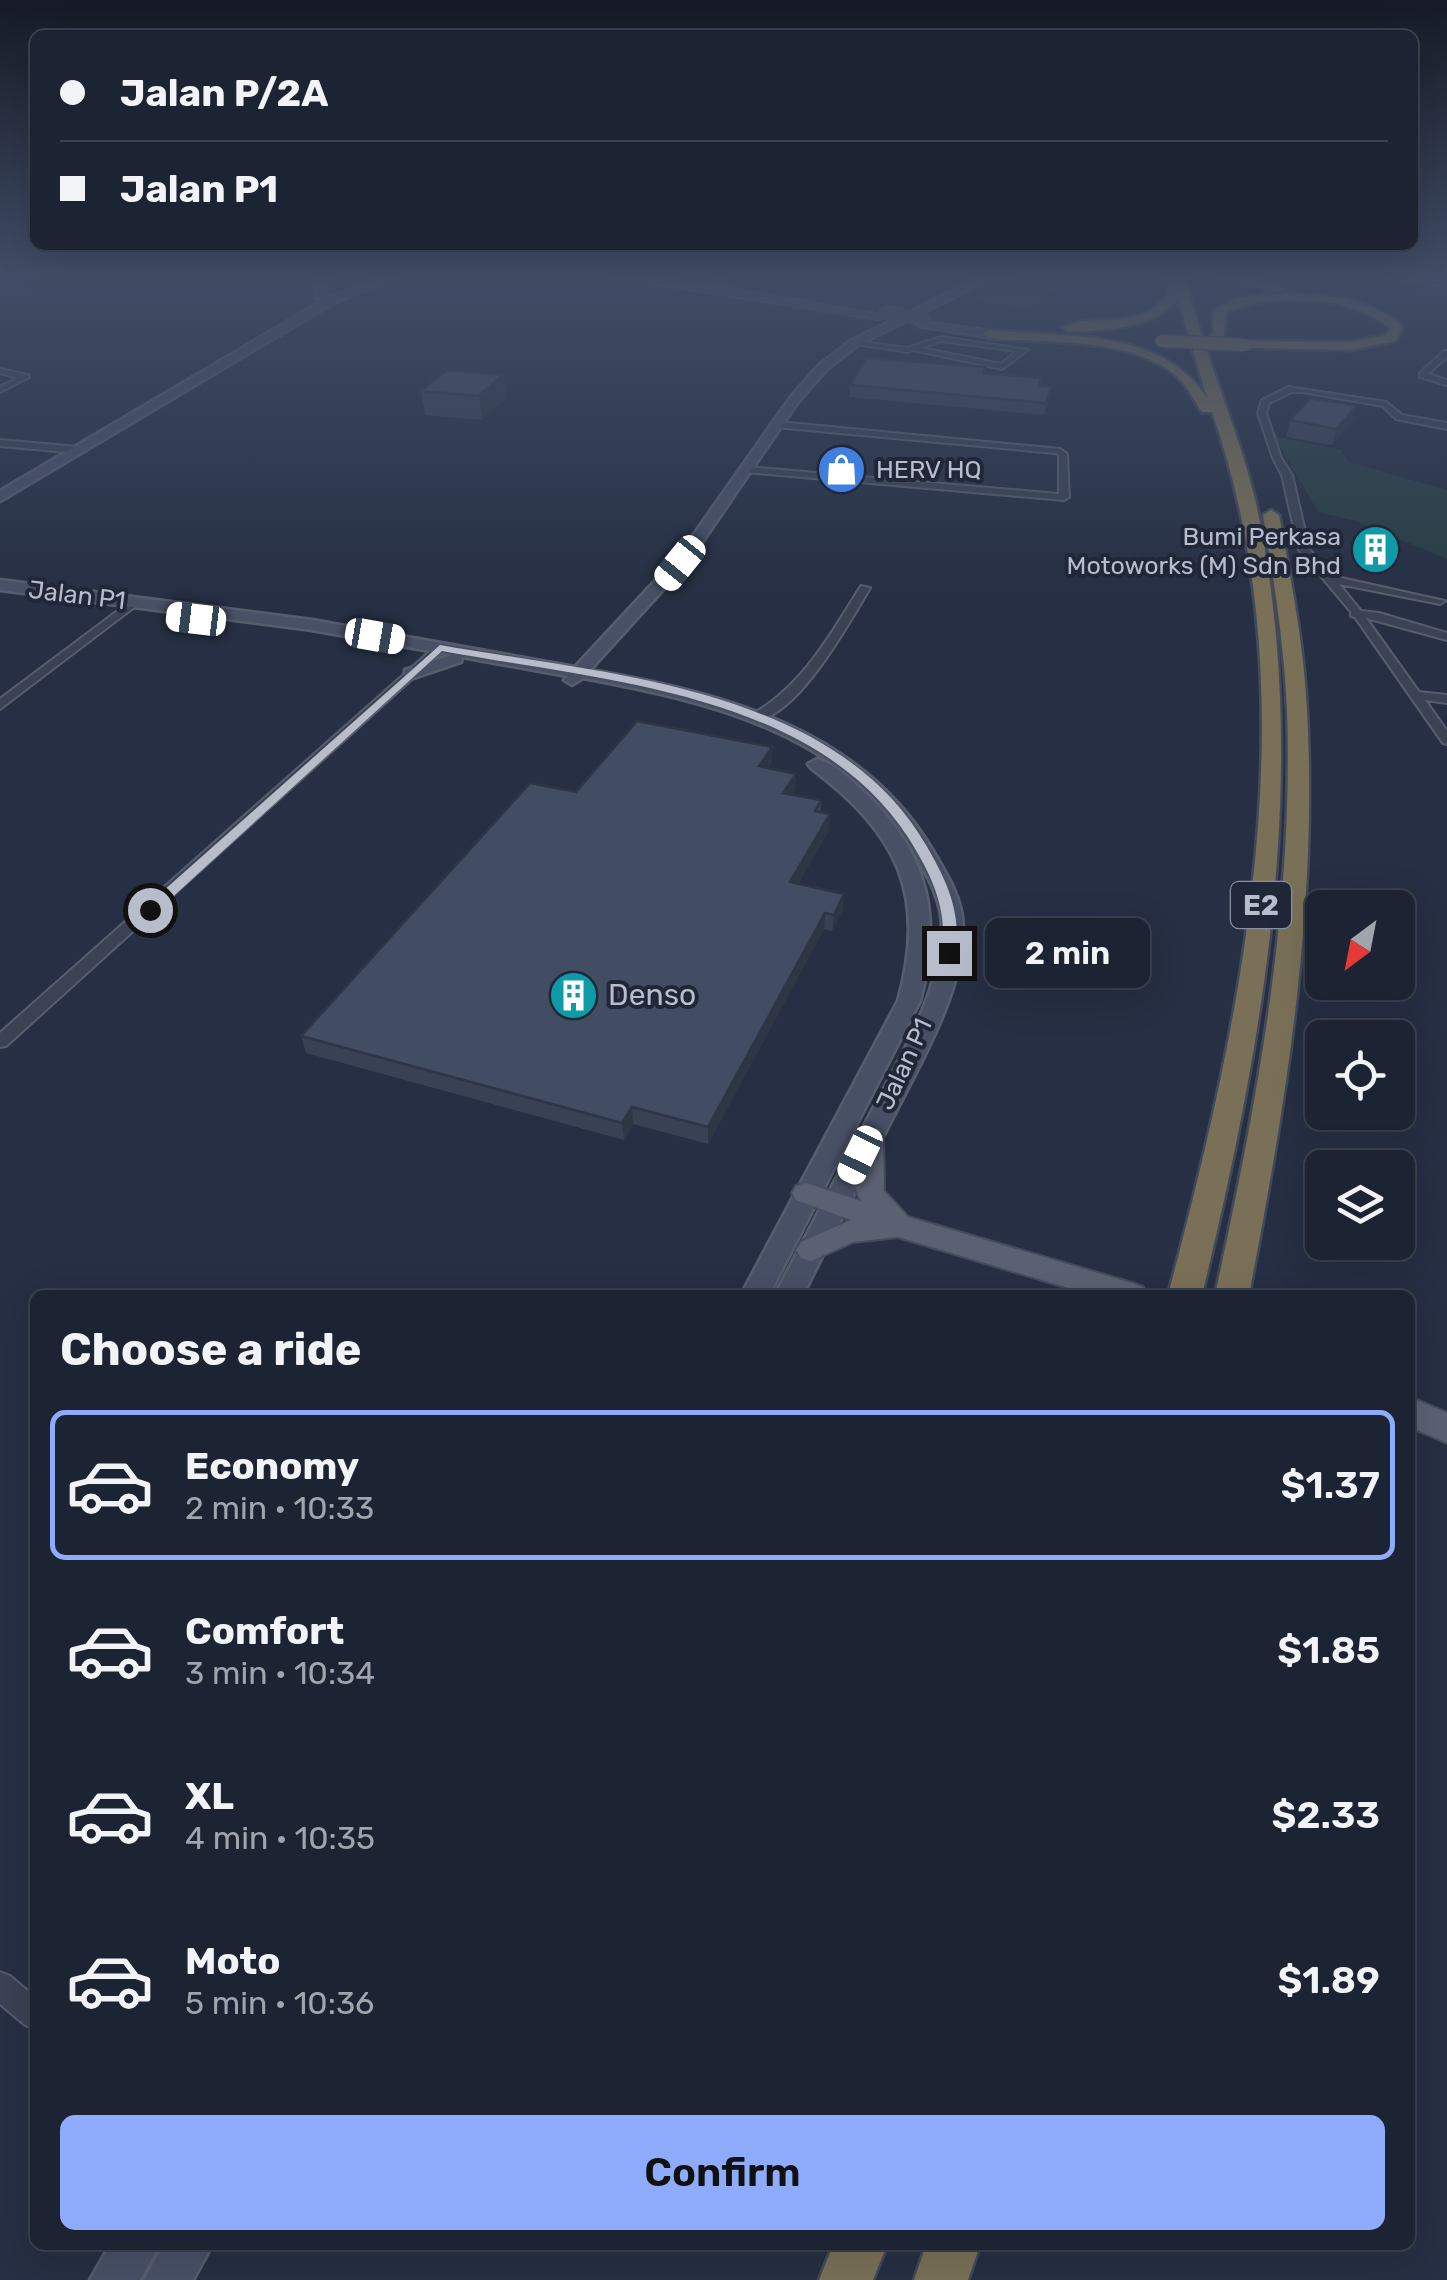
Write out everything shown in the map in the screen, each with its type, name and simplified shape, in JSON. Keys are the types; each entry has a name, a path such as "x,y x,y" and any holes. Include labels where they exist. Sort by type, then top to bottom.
{"highway":[{"path":"1189,382 1232,444"},
{"name":"E2","path":"1187,1286 1236,1084 1264,884 1271,726 1266,618 1253,526 1232,444 1209,382"},
{"name":"E2","path":"1234,1290 1287,1002 1296,877 1297,722 1290,620 1266,500"},
{"path":"846,2280 858,2250"},
{"path":"942,2280 951,2250"}],"main road":[{"path":"0,496 182,382"},
{"path":"0,487 188,382"},
{"path":"575,676 685,557 808,382"},
{"name":"Jalan P1","path":"0,585 402,650 544,666 674,702 781,742 826,770 858,797 911,868 925,939 920,969 885,1048 758,1290"},
{"name":"Jalan P1","path":"0,595 312,624 436,652 455,660 634,682 681,692 757,717 814,744 870,782 904,819 942,885 952,927 944,976 912,1056 792,1290"},
{"path":"402,650 412,656 411,674 455,660"},
{"path":"544,666 577,662 600,650"},
{"path":"600,650 606,667 634,682"},
{"path":"869,1136 868,1192 877,1206 912,1230"},
{"path":"806,1194 1115,1290"},
{"path":"811,1250 848,1230 876,1226 912,1230"},
{"path":"1415,1413 1447,1429"},
{"path":"113,2280 134,2250"},
{"path":"167,2280 187,2250"}],"street":[{"path":"1447,426 1399,417 1386,404 1291,389 1265,402 1262,412 1276,458 1287,475 1304,550 1447,723"},
{"path":"747,470 1064,497 1062,454 1057,451 778,425"},
{"path":"0,443 71,450"},
{"path":"1346,581 1362,574"},
{"path":"1330,578 1440,601"},
{"path":"757,717 786,700 827,648 865,588"},
{"path":"0,705 131,606"},
{"path":"1358,613 1447,637"},
{"path":"0,1042 436,652"},
{"path":"1421,695 1447,699"},
{"path":"1421,695 1447,740"},
{"path":"0,1986 30,2011"}],"green space":[{"path":"1274,436 1341,450 1349,462 1447,490 1447,559 1356,521 1318,512"}],"building":[{"path":"432,382 495,382 479,396 421,391"},
{"path":"1040,382 1039,386 1051,387 1046,403 850,385"},
{"path":"1311,398 1357,406 1336,429 1290,420"},
{"name":"Denso","path":"637,721 772,747 759,766 796,774 783,793 821,800 815,811 830,814 790,882 844,894 834,915 825,913 708,1127 632,1107 622,1123 301,1036 530,783 576,792"}],"place":[{"name":"HERV HQ","path":"841,469"},
{"name":"Bumi Perkasa Motoworks (M) Sdn Bhd","path":"1376,550"},
{"name":"Denso","path":"573,995"}],"route":[{"path":"150,910 440,648 681,692 744,711 814,744 870,782 904,819 925,851 942,885 952,927 949,953"}]}
